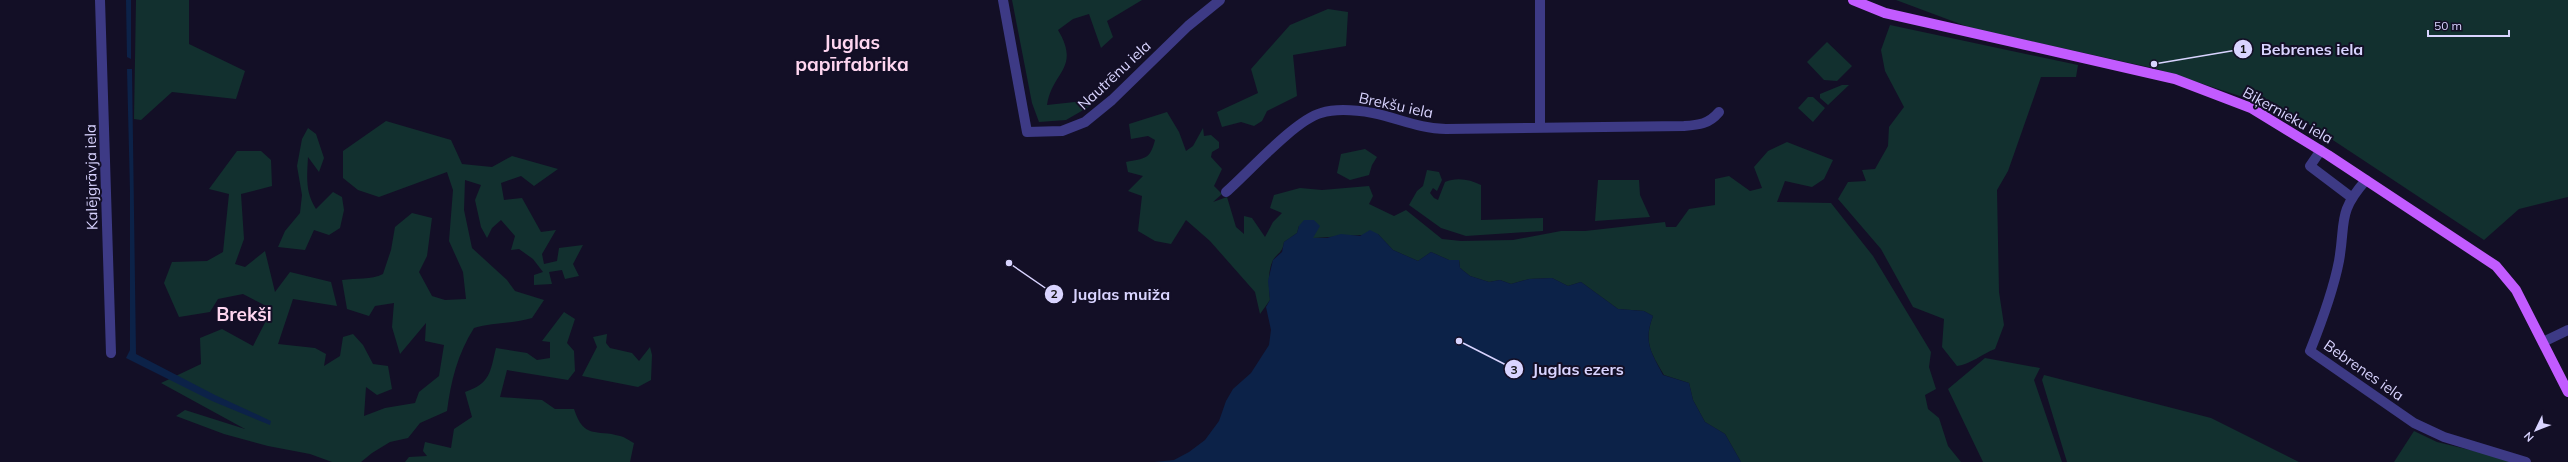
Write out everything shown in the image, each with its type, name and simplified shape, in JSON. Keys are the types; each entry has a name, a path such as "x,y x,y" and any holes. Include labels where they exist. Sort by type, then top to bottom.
{"main road":[{"name":"Biķernieku iela","path":"1853,0 1885,13 2175,79 2251,108 2321,150 2496,266 2516,290 2568,392"}],"street":[{"name":"Kalējgrāvja iela","path":"100,0 111,353"},
{"name":"Nautrēnu iela","path":"1003,0 1027,132 1062,131 1085,122 1112,100 1188,26 1220,0"},
{"path":"1540,0 1540,127"},
{"name":"Brekšu iela","path":"1226,192 1298,126 1320,113 1354,110 1374,113 1429,129 1702,124 1712,120 1719,112"},
{"path":"2321,150 2310,166 2351,197"},
{"name":"Bebrenes iela","path":"2366,180 2351,197 2344,214 2339,261 2325,313 2310,351 2414,423 2444,437 2526,462"},
{"path":"2543,342 2568,330"}],"green space":[{"path":"136,0 189,0 189,44 245,71 236,99 172,92 141,120 134,119"},
{"path":"1012,0 1142,0 1107,21 1113,37 1101,48 1089,14 1073,19 1058,30 1067,53 1066,62 1054,84 1047,105 1084,101 1092,105 1066,120 1039,122 1032,103"},
{"path":"1896,0 2568,0 2568,197 2519,209 2484,240 2292,113 2157,69 1971,28"},
{"path":"1328,9 1348,12 1346,46 1293,55 1297,96 1267,111 1262,121 1254,126 1241,122 1222,127 1217,112 1258,93 1251,69 1290,25"},
{"path":"1890,25 2078,65 2076,77 2041,77 2008,171 1997,190 1999,292 2004,325 1995,349 1962,365 1957,366 1942,347 1944,319 1913,307 1881,249 1838,199 1848,182 1866,181 1862,170 1875,169 1888,146 1889,127 1904,107 1885,71 1881,50"},
{"path":"1827,42 1852,66 1837,81 1824,80 1807,62"},
{"path":"1842,85 1849,85 1828,105 1820,98 1820,94"},
{"path":"1808,97 1813,97 1825,108 1813,122 1798,108"},
{"path":"1167,112 1179,132 1186,151 1193,146 1203,128 1204,136 1211,135 1219,142 1219,148 1212,152 1211,157 1222,169 1214,186 1222,194 1213,202 1227,197 1236,227 1244,234 1244,216 1252,218 1265,237 1273,222 1282,213 1270,208 1274,195 1300,188 1322,190 1369,186 1373,196 1369,204 1394,216 1406,210 1442,239 1461,241 1513,240 1561,231 1585,231 1665,222 1666,227 1676,227 1689,209 1715,205 1715,179 1729,176 1750,191 1762,188 1754,167 1768,151 1787,142 1833,160 1824,179 1812,187 1785,181 1777,202 1831,203 1873,256 1931,352 1929,367 1936,389 1925,395 1928,409 1939,418 1948,446 1961,462 1741,462 1725,434 1705,422 1693,400 1689,383 1664,375 1652,354 1650,347 1649,333 1653,316 1644,311 1618,309 1581,282 1568,286 1552,278 1529,279 1511,284 1500,280 1489,282 1470,276 1460,268 1459,260 1449,260 1431,252 1418,261 1393,250 1378,234 1313,238 1299,226 1297,233 1284,242 1281,251 1273,260 1269,275 1270,300 1260,314 1255,292 1210,241 1186,220 1171,244 1155,241 1138,231 1142,196 1128,191 1143,176 1128,172 1126,162 1142,159 1149,155 1155,140 1148,136 1131,139 1129,124"},
{"path":"386,121 451,140 462,164 492,167 512,156 558,169 534,186 521,176 501,183 504,200 522,198 541,232 556,230 542,254 544,264 557,261 559,248 583,245 573,264 579,276 565,279 562,270 549,272 552,284 534,285 534,275 543,272 533,259 519,249 511,250 515,236 501,220 492,228 487,238 481,227 475,200 481,185 465,180 464,210 472,248 507,280 515,291 544,300 532,318 474,328 459,358 447,411 420,423 408,438 390,442 361,462 332,462 310,454 268,446 224,434 176,416 185,410 245,429 161,383 201,364 200,338 222,329 253,346 272,309 243,294 218,299 210,312 179,317 164,283 172,262 207,261 223,252 229,194 209,189 237,151 261,151 271,160 272,186 241,194 244,239 235,264 245,267 265,251 275,292 290,272 331,282 337,306 293,299 278,344 315,348 326,354 324,366 340,356 343,337 353,334 363,345 373,364 388,366 392,389 377,395 366,387 364,416 385,408 415,403 419,392 439,376 444,345 425,341 426,323 400,354 392,327 394,303 375,306 369,316 347,309 342,280 368,278 383,274 391,250 395,227 412,213 432,218 427,256 419,272 432,296 445,300 466,299 463,272 449,241 453,190 447,172 379,197 358,190 343,178 343,151"},
{"path":"308,128 316,134 324,158 319,172 308,157 307,171 310,197 316,209 333,192 342,197 344,210 340,228 329,235 314,230 305,250 278,247 285,231 300,213 302,195 297,166 302,139"},
{"path":"1365,149 1377,157 1372,165 1369,175 1350,180 1337,173 1341,154"},
{"path":"1427,170 1439,172 1442,180 1437,191 1433,188 1430,193 1434,198 1438,200 1445,182 1449,180 1463,179 1472,181 1481,185 1481,220 1543,218 1543,231 1466,236 1441,228 1409,205 1417,191 1423,186"},
{"path":"1598,180 1639,180 1640,195 1650,217 1595,221"},
{"path":"564,312 575,319 567,343 574,351 575,371 568,380 507,370 500,397 542,400 555,409 574,409 582,425 592,432 612,434 626,438 634,443 630,462 405,462 409,457 427,456 423,451 425,442 451,448 454,429 472,417 465,392 480,385 488,376 496,348 527,353 537,360 550,358 550,342 542,341"},
{"path":"607,334 606,343 610,348 632,353 639,361 650,347 652,355 651,380 638,387 582,376 597,347 593,337"},
{"path":"1985,358 2040,368 2034,380 2062,462 1983,462 1948,389"},
{"path":"2044,375 2211,418 2299,462 2067,462 2042,380"},
{"path":"2414,431 2437,442 2520,462 2394,462"}],"water":[{"path":"126,0 131,0 131,59 127,57"},
{"path":"127,69 132,69 136,354 215,395 271,421 270,425 212,401 126,358 130,350 130,192"},
{"path":"1304,220 1314,220 1320,226 1313,238 1327,238 1341,234 1360,236 1370,230 1378,234 1393,250 1418,261 1431,252 1449,260 1459,260 1460,268 1470,276 1489,282 1500,280 1511,284 1529,279 1552,278 1568,286 1581,282 1618,309 1644,311 1653,316 1649,333 1650,347 1663,375 1689,383 1693,400 1705,422 1725,434 1741,462 1154,462 1174,460 1189,452 1205,440 1219,421 1226,401 1233,389 1251,373 1269,345 1271,330 1266,307 1270,300 1268,281 1273,260 1282,252 1284,242 1297,233 1299,226"}],"place":[{"name":"Bebrenes iela","path":"2154,64"},
{"name":"Juglas muiža","path":"1009,263"},
{"name":"Juglas ezers","path":"1459,341"}],"district":[{"name":"Juglas papīrfabrika","path":"852,53"},
{"name":"Brekši","path":"244,314"}]}
